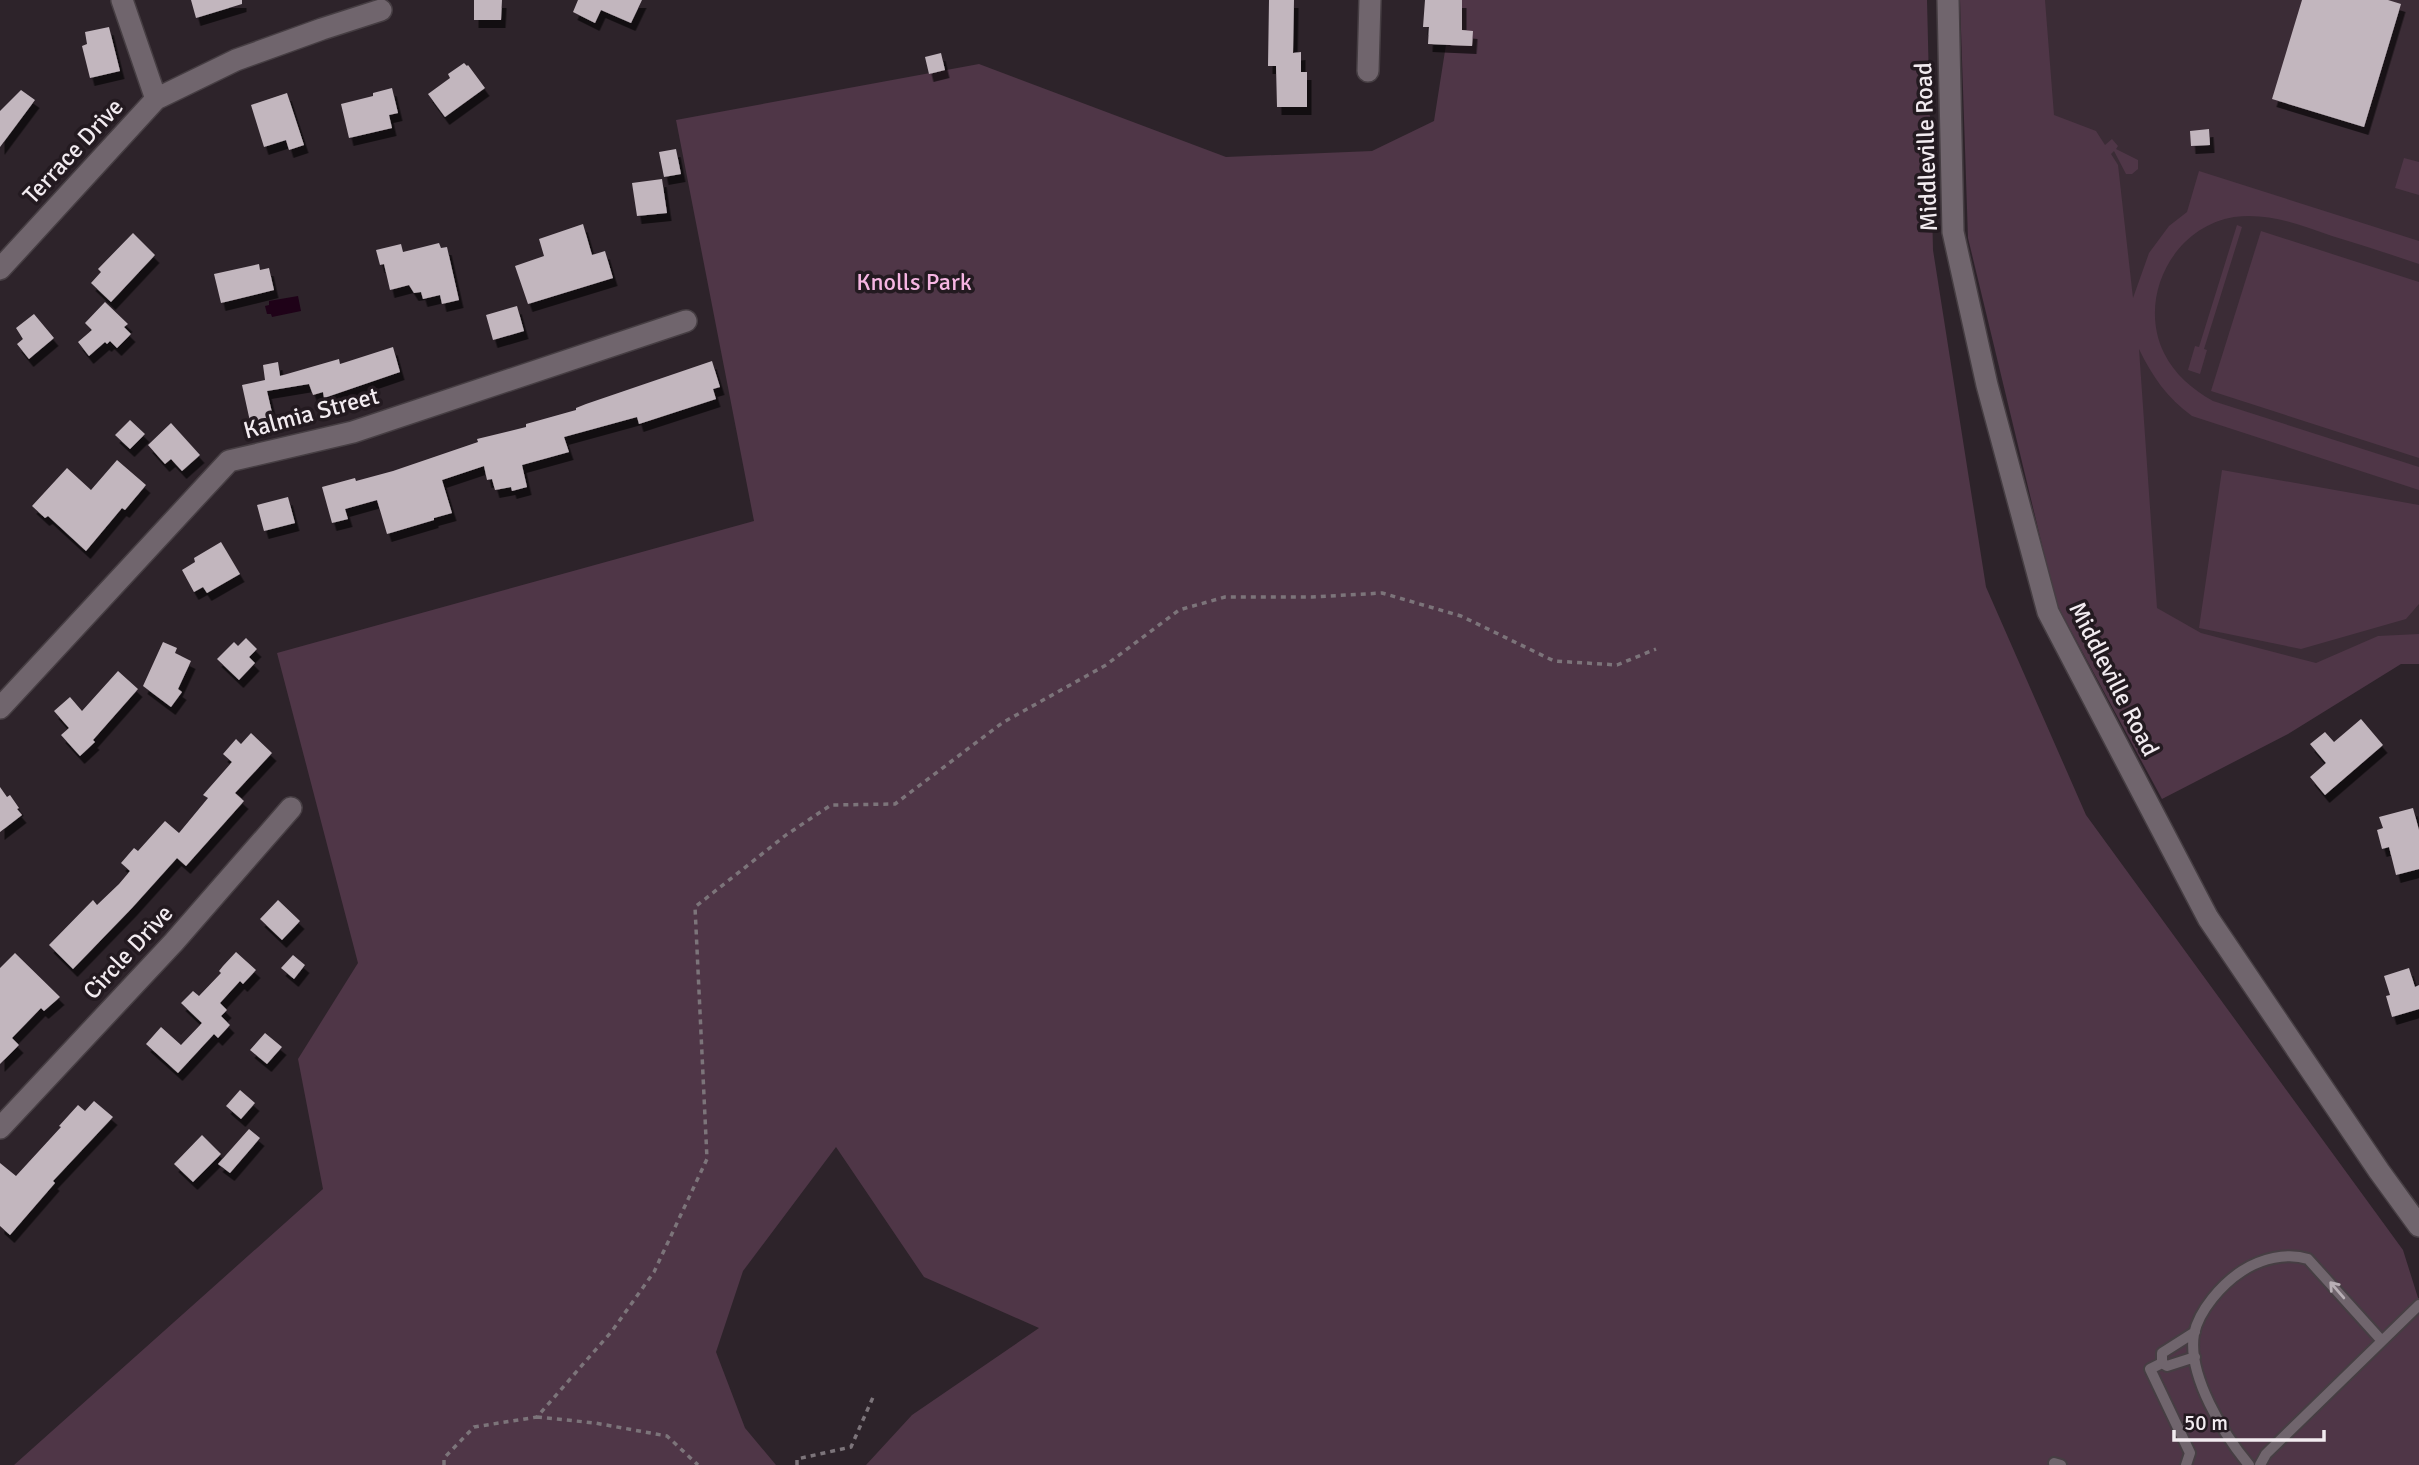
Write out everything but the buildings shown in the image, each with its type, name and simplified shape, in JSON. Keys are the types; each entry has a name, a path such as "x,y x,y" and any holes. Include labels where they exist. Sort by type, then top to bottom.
{"street":[{"path":"122,0 156,100 236,60 382,10"},
{"path":"1368,71 1370,0"},
{"name":"Middleville Road","path":"1948,0 1953,232 1987,385 2048,612 2208,918 2419,1226"},
{"name":"Terrace Drive","path":"0,269 156,100"},
{"name":"Kalmia Street","path":"0,708 229,461 353,432 686,321"},
{"name":"Circle Drive","path":"0,1128 174,942 292,808"}],"lane":[{"path":"2162,1363 2162,1353 2195,1332 2214,1298 2233,1278 2264,1261 2291,1256 2312,1261 2382,1341"},
{"path":"2260,1465 2266,1454 2419,1305"},
{"path":"2195,1332 2195,1357 2206,1393 2228,1439 2249,1465"},
{"path":"2162,1363 2167,1366 2195,1357"},
{"path":"2162,1363 2150,1369 2190,1453 2186,1465"}],"path":[{"path":"537,1417 612,1331 654,1272 707,1159 695,906 797,828 831,805 895,804 1002,723 1106,665 1179,610 1225,597 1312,597 1382,593 1461,616 1554,661 1617,665 1656,649"},
{"path":"797,1465 797,1460 851,1447 874,1395"},
{"path":"444,1465 444,1458 474,1427 537,1417 595,1423 667,1436 698,1465"}],"shaded area":[{"path":"1975,0 2419,0 2419,649 2167,786"},
{"path":"298,296 301,311 272,317 267,314 265,306 269,305 269,301"}],"green space":[{"name":"Knolls Park","path":"1453,0 1927,0 1933,250 1986,587 2086,815 2403,1250 2419,1301 2419,1465 866,1465 912,1415 1039,1328 924,1277 836,1147 743,1271 716,1352 745,1428 776,1465 14,1465 323,1189 298,1059 358,963 277,653 754,521 676,120 979,64 1226,157 1372,151 1434,121"},
{"path":"1960,0 2045,0 2054,115 2096,131 2105,145 2112,139 2118,146 2116,149 2138,160 2138,169 2132,174 2126,174 2114,151 2111,154 2118,165 2133,298 2149,253 2169,226 2187,212 2199,171 2419,241 2419,264 2284,221 2259,216 2234,217 2212,223 2194,235 2178,250 2166,268 2158,288 2155,310 2157,332 2168,361 2185,381 2213,401 2419,467 2419,490 2192,416 2161,386 2139,349 2157,608 2201,633 2316,663 2378,636 2419,634 2419,664 2401,664 2288,734 2162,799 2056,603 1968,238"},
{"path":"2404,158 2419,162 2419,195 2395,188"},
{"path":"2237,225 2242,227 2204,349 2207,350 2200,374 2188,370 2195,346 2199,347"},
{"path":"2261,231 2419,282 2419,458 2211,391"},
{"path":"2222,470 2419,505 2419,604 2406,619 2301,649 2199,628"}]}
